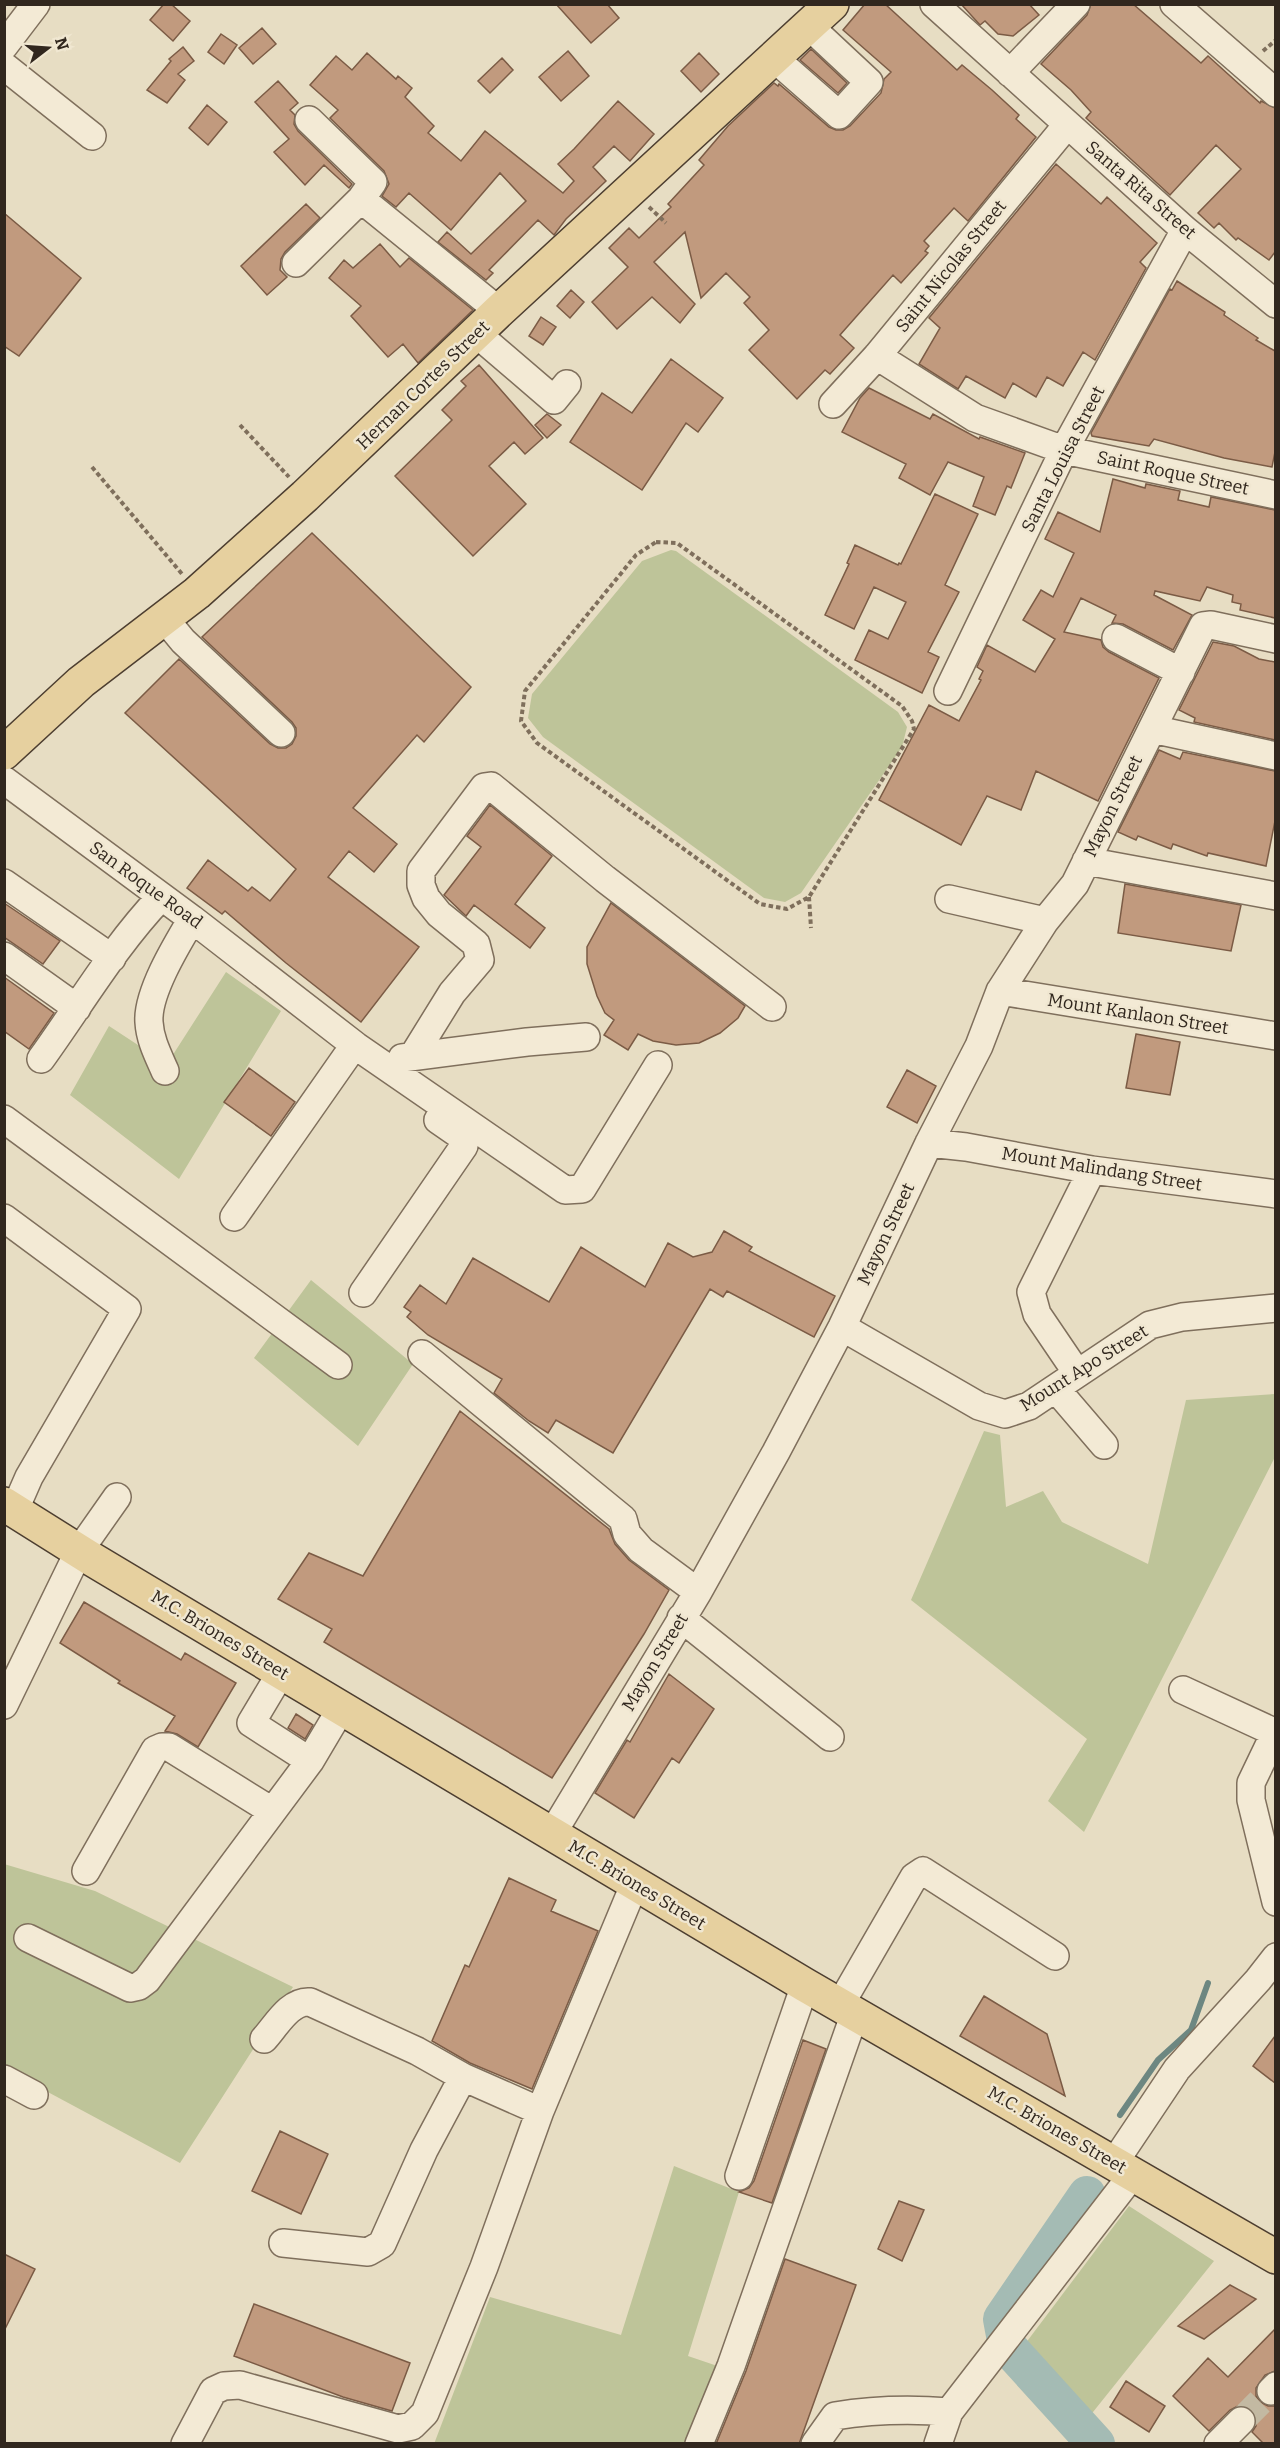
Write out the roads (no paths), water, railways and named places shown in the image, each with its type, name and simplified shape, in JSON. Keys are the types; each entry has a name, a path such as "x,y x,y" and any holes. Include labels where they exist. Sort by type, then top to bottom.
{"main road":[{"name":"Hernan Cortes Street","path":"4,753 81,682 197,593 305,496 832,4"},
{"name":"M.C. Briones Street","path":"10,1507 79,1551 805,1985 1275,2257"}],"street":[{"path":"4,46 36,4"},
{"name":"Santa Rita Street","path":"934,4 1185,230 1275,304"},
{"path":"1010,73 1076,4"},
{"path":"1174,4 1275,93"},
{"path":"774,58 839,115 869,82 809,26"},
{"path":"4,66 93,136"},
{"path":"296,263 361,199 373,182 309,120"},
{"name":"Saint Nicolas Street","path":"833,404 877,356 1067,125"},
{"path":"361,199 488,323 554,400 567,384"},
{"name":"Santa Louisa Street","path":"948,692 1064,450 1185,230"},
{"name":"Saint Roque Street","path":"877,356 975,418 1064,450 1275,495"},
{"path":"164,618 183,641 281,733"},
{"name":"Mayon Street","path":"552,1834 698,1592 842,1327 929,1143 979,1046 1000,991 1045,921 1075,884 1203,626 1211,625 1275,639"},
{"path":"1116,638 1181,672"},
{"path":"1152,729 1275,756"},
{"name":"San Roque Road","path":"4,780 161,897 188,925 286,991 379,1062 565,1190 582,1189 658,1065"},
{"path":"413,1056 452,993 480,960 476,944 439,914 426,897 421,885 421,871 484,787 491,786 605,879 772,1007"},
{"path":"1086,861 1275,896"},
{"path":"4,883 112,958"},
{"path":"41,1059 112,958 161,897"},
{"path":"949,898 1045,921"},
{"path":"165,1071 152,1043 148,1020 153,991 188,925 346,1057 464,1138 464,1146 363,1293"},
{"path":"4,956 77,1008"},
{"name":"Mount Kanlaon Street","path":"1000,991 1275,1036"},
{"path":"379,1062 527,1042 586,1037"},
{"path":"234,1216 346,1057"},
{"path":"4,1119 338,1365"},
{"name":"Mount Malindang Street","path":"929,1143 1092,1170 1275,1194"},
{"path":"1092,1170 1031,1292 1037,1314 1066,1381 1104,1445"},
{"path":"4,1218 127,1309 10,1507"},
{"name":"Mount Apo Street","path":"842,1327 979,1406 1005,1414 1029,1406 1150,1324 1182,1317 1275,1308"},
{"path":"422,1354 623,1519 627,1534 641,1550 698,1592"},
{"path":"4,1706 79,1551 117,1497"},
{"path":"681,1618 830,1737"},
{"path":"282,1671 250,1722 310,1761"},
{"path":"1183,1690 1275,1733 1251,1783 1251,1800 1275,1902"},
{"path":"28,1938 130,1988 139,1986 147,1980 310,1761 342,1707"},
{"path":"86,1871 155,1750 162,1747 169,1747 272,1811"},
{"path":"699,2444 731,2366 847,2009 914,1877 923,1871 1055,1956"},
{"path":"185,2444 213,2391 224,2386 240,2385 398,2428 412,2426 425,2413 484,2268 540,2111 635,1883"},
{"path":"938,2444 949,2412 1011,2330 1124,2168 1178,2069 1258,1980 1275,1957"},
{"path":"739,2176 805,1985"},
{"path":"264,2039 294,2006 301,2002 310,2002 417,2051 463,2077 540,2111"},
{"path":"283,2243 368,2252 382,2244 424,2151 463,2077"},
{"path":"4,2079 34,2095"},
{"path":"815,2444 835,2416 861,2412 922,2410 949,2412"},
{"path":"1218,2444 1241,2421"}],"waterway":[{"path":"1120,2115 1158,2060 1191,2030 1208,1983"},
{"path":"1087,2195 1002,2319 1007,2346 1096,2444"}],"tunnel":[{"path":"1241,2421 1271,2391"}]}
